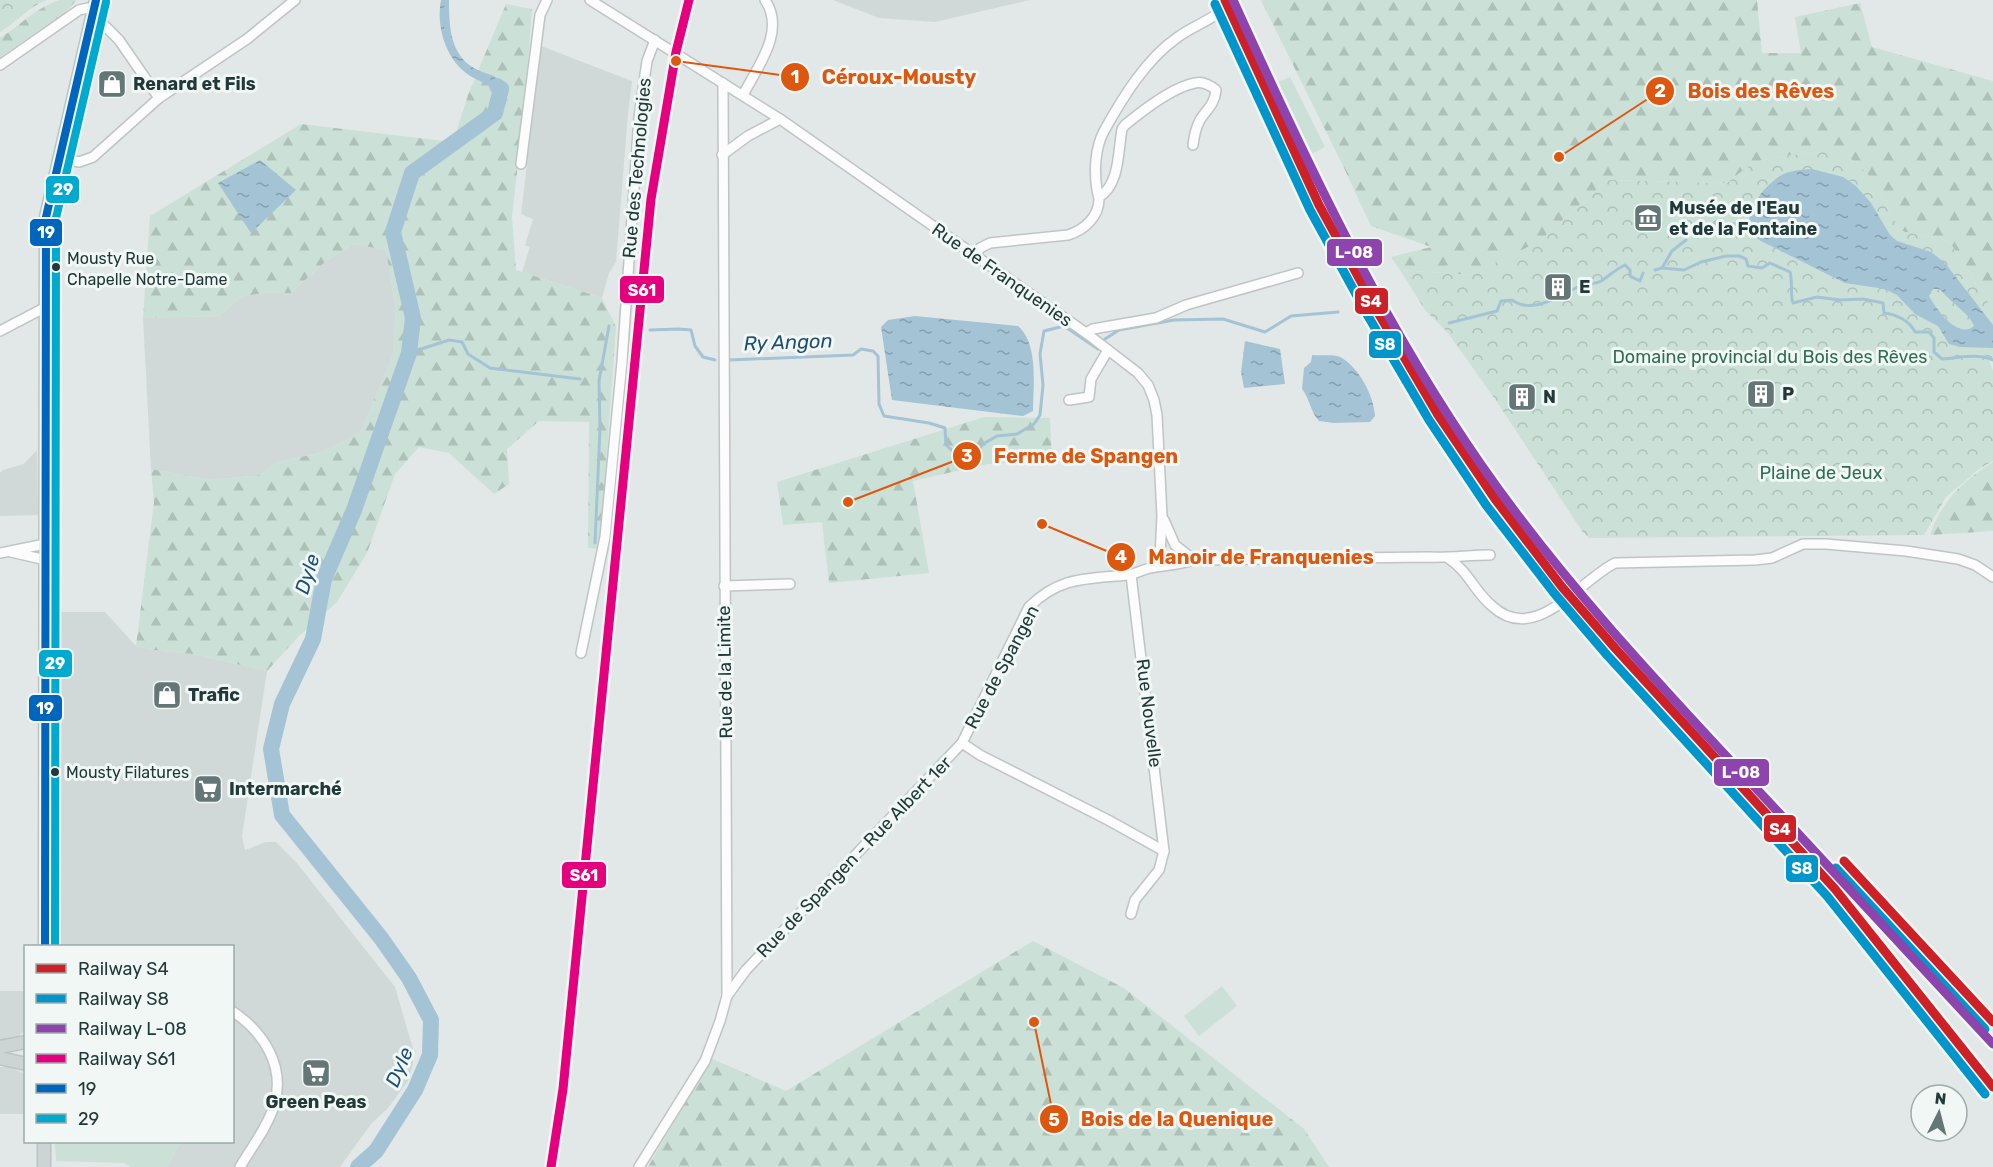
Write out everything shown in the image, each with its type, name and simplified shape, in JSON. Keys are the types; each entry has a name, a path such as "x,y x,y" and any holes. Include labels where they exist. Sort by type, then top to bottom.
{"main road":[{"path":"45,945 46,218 95,5"},
{"path":"0,1047 24,1043"},
{"path":"0,1058 24,1064"},
{"path":"44,1143 45,1167"}],"street":[{"path":"59,158 79,162 93,157 159,98 247,39 295,0"},
{"path":"521,164 540,15 547,0"},
{"name":"Rue de Franquenies","path":"590,0 780,119 1086,333 1138,373 1148,385 1154,400 1162,516 1161,553"},
{"path":"743,95 771,40 774,25 765,0"},
{"path":"1099,197 1096,167 1098,147 1125,97 1161,51 1178,37 1215,17 1230,0"},
{"path":"0,65 79,10 95,5 103,24 119,40 159,98"},
{"name":"Rue des Technologies","path":"581,653 605,537 622,362 639,117 647,61 655,40"},
{"path":"975,256 980,248 990,243 1061,237 1083,229 1090,221 1099,197 1104,194 1115,172 1122,129 1125,125 1155,102 1196,82 1210,85 1216,90 1216,97 1199,121 1194,145"},
{"name":"Rue de la Limite","path":"639,1167 705,1061 727,996 723,83"},
{"path":"722,155 748,136 780,119"},
{"path":"1086,333 1093,329 1156,318 1186,305 1298,273"},
{"path":"0,331 45,307"},
{"path":"1069,400 1089,398 1091,379 1108,350"},
{"name":"Rue de Franquenies","path":"1162,516 1178,548"},
{"path":"4,552 45,544"},
{"path":"1448,558 1464,570 1494,609 1507,616 1522,619 1531,619 1548,612 1615,562 1755,560 1772,558 1803,544 1852,546 1941,556 1975,565 1993,577"},
{"path":"1194,560 1178,548 1166,545 1161,553 1166,565 1172,566 1194,560 1448,558 1490,555"},
{"path":"1178,548 1182,557 1180,562"},
{"path":"4,552 46,560"},
{"name":"Rue de Spangen","path":"1148,568 1161,553"},
{"name":"Rue de Spangen","path":"963,743 1029,607 1041,595 1062,583 1131,575 1148,568 1166,565"},
{"name":"Rue Nouvelle","path":"1131,575 1164,851"},
{"path":"724,586 790,584"},
{"path":"963,743 980,755 1164,851 1159,870 1135,900 1131,914"},
{"name":"Rue de Spangen - Rue Albert 1er","path":"727,996 746,970 963,743"},
{"path":"728,968 746,970"},
{"path":"234,1013 259,1032 269,1047 276,1070 277,1089 274,1106 240,1167"}],"shaded area":[{"path":"833,0 1030,0 935,22 879,18"},
{"path":"541,46 632,81 616,262 609,273 602,298 522,272 530,247 525,245 533,219 521,214"},
{"path":"353,244 386,250 396,310 393,355 360,433 319,453 278,462 260,475 210,480 151,469 143,318 219,316 243,296 291,293 324,263"},
{"path":"37,450 38,515 0,516 0,473 24,464"},
{"path":"55,612 105,612 136,646 193,654 267,671 242,836 245,850 266,842 276,842 296,862 395,987 413,1049 413,1064 408,1081 388,1108 371,1124 340,1167 167,1167 180,1143 234,1143 234,945 55,945"},
{"path":"0,991 24,991 24,1032 13,1040 0,1041"},
{"path":"0,1067 9,1067 24,1074 24,1114 0,1114"}],"green space":[{"path":"0,0 47,0 0,32"},
{"path":"59,0 77,0 63,14 0,57 0,38 35,13"},
{"path":"1261,0 1757,0 1762,53 1801,53 1795,17 1860,3 1872,47 1993,81 1993,310 1949,241 1901,231 1868,175 1823,152 1754,162 1727,183 1607,180 1539,242 1469,275 1400,270 1391,257 1431,247 1371,226"},
{"path":"506,4 532,9 525,102 512,217 516,270 602,298 616,327 600,549 588,548 589,422 539,421 507,449 509,484 494,494 449,453 419,447 395,474 367,553 337,602 299,636 267,671 193,654 136,646 154,502 151,469 210,480 260,475 278,462 319,453 360,433 393,355 396,310 386,250 353,244 324,263 291,293 243,296 219,316 143,318 150,216 301,124 453,142 468,95"},
{"path":"1290,77 1325,147 1292,164 1258,91"},
{"name":"Domaine provincial du Bois des Rêves","path":"1823,152 1851,159 1868,175 1901,231 1949,241 1993,310 1993,359 1989,359 1993,371 1993,461 1979,469 1946,497 1924,535 1589,538 1582,531 1495,399 1448,333 1425,310 1400,270 1469,275 1539,242 1607,180 1727,183 1754,162"},
{"path":"984,417 1050,418 1052,461 987,464 913,481 929,573 829,583 822,522 783,525 777,482"},
{"path":"1993,462 1993,531 1930,535 1941,512 1954,493"},
{"path":"1033,941 1124,988 1304,1129 1329,1167 648,1167 674,1122 706,1056 786,1091"},
{"path":"1222,986 1237,1006 1199,1036 1184,1016"},
{"path":"55,1143 180,1143 167,1167 131,1167 124,1163 56,1161"}],"water":[{"path":"441,0 449,0 452,38 460,55 474,68 494,76 507,88 506,104 494,106 497,93 490,86 466,73 453,58 441,30"},
{"path":"260,160 296,190 251,233 218,183"},
{"path":"1812,169 1843,177 1856,186 1871,203 1890,235 1897,241 1931,252 1945,263 1993,325 1993,348 1960,347 1949,344 1938,326 1915,314 1897,295 1885,289 1845,283 1759,240 1749,224 1752,210 1759,197 1774,180 1784,174","holes":["1933,289 1940,289 1969,317 1974,326 1961,329 1942,315 1929,296"]},
{"path":"915,316 1018,326 1025,334 1032,354 1033,411 1023,416 892,400 881,327 888,320"},
{"path":"1245,341 1280,349 1285,384 1244,388 1241,372"},
{"path":"1312,355 1337,356 1353,368 1364,383 1372,400 1375,416 1370,422 1319,421 1302,389 1304,368 1311,362"}],"waterway":[{"name":"Dyle","path":"358,1167 376,1151 415,1090 430,1055 431,1020 409,978 381,938 282,815 271,749 282,704 313,639 324,579 354,510 409,353 413,318 393,232 412,173 495,113 501,89 497,86"},
{"name":"Ry Angon","path":"1708,224 1749,224"},
{"name":"Ry Angon","path":"1655,270 1662,268 1672,251 1686,240"},
{"name":"Ry Angon","path":"1662,268 1684,270 1701,262 1726,256 1739,256 1746,259 1748,266 1762,268 1770,263 1790,272 1793,303 1817,297 1840,300 1863,299 1883,303 1884,313 1902,319 1915,332 1929,332 1934,338 1934,352 1942,359 1974,356 1993,360"},
{"name":"Ry Angon","path":"1449,323 1497,311 1501,301 1512,300 1528,306 1537,305 1581,286 1601,281 1625,265 1630,270 1630,276 1640,281 1643,273"},
{"name":"Ry Angon","path":"1105,339 1119,330 1174,320 1223,319 1265,332 1291,316 1338,312"},
{"path":"595,543 600,429 599,381 609,326"},
{"name":"Ry Angon","path":"729,360 853,355 861,349 873,351 878,356 879,404 884,416 929,423 945,428 946,445 956,454 975,455 983,444 997,436 1017,434 1034,424 1040,415 1043,385 1040,354 1044,331 1064,326 1098,349"},
{"name":"Ry Angon","path":"650,330 691,330 695,346 703,357 715,360"},
{"name":"Ry Angon","path":"409,353 449,340 462,342 468,354 490,368 580,379"}],"rail line":[{"name":"S61","path":"551,1167 563,1089 651,199 676,52 689,0"},
{"name":"S4","path":"1225,0 1319,205 1438,415 1495,499 1562,587 1615,648 1835,889 1993,1087"},
{"name":"L-08","path":"1233,0 1317,180 1378,297 1445,411 1513,509 1578,591 1647,670 1993,1044"},
{"name":"S8","path":"1215,4 1310,210 1429,420 1486,505 1554,593 1607,655 1827,896 1985,1094"},
{"name":"S4","path":"1844,861 1993,1022"},
{"name":"S8","path":"1836,868 1985,1029"}],"transit line":[{"name":"19","path":"45,945 46,217 96,0"},
{"name":"29","path":"55,945 56,218 106,2"}],"place":[{"name":"Céroux-Mousty","path":"676,61"},
{"name":"Renard et Fils","path":"112,84"},
{"name":"Bois des Rêves","path":"1559,157"},
{"name":"Musée de l'Eau et de la Fontaine","path":"1648,218"},
{"name":"Mousty Rue Chapelle Notre-Dame","path":"56,267"},
{"name":"E","path":"1558,287"},
{"name":"P","path":"1761,394"},
{"name":"N","path":"1522,397"},
{"name":"Ferme de Spangen","path":"848,502"},
{"name":"Manoir de Franquenies","path":"1042,524"},
{"name":"Trafic","path":"167,695"},
{"name":"Mousty Filatures","path":"55,772"},
{"name":"Intermarché","path":"208,789"},
{"name":"Bois de la Quenique","path":"1034,1022"},
{"name":"Green Peas","path":"316,1073"}],"park label":[{"name":"Plaine de Jeux","path":"1821,473"}]}
